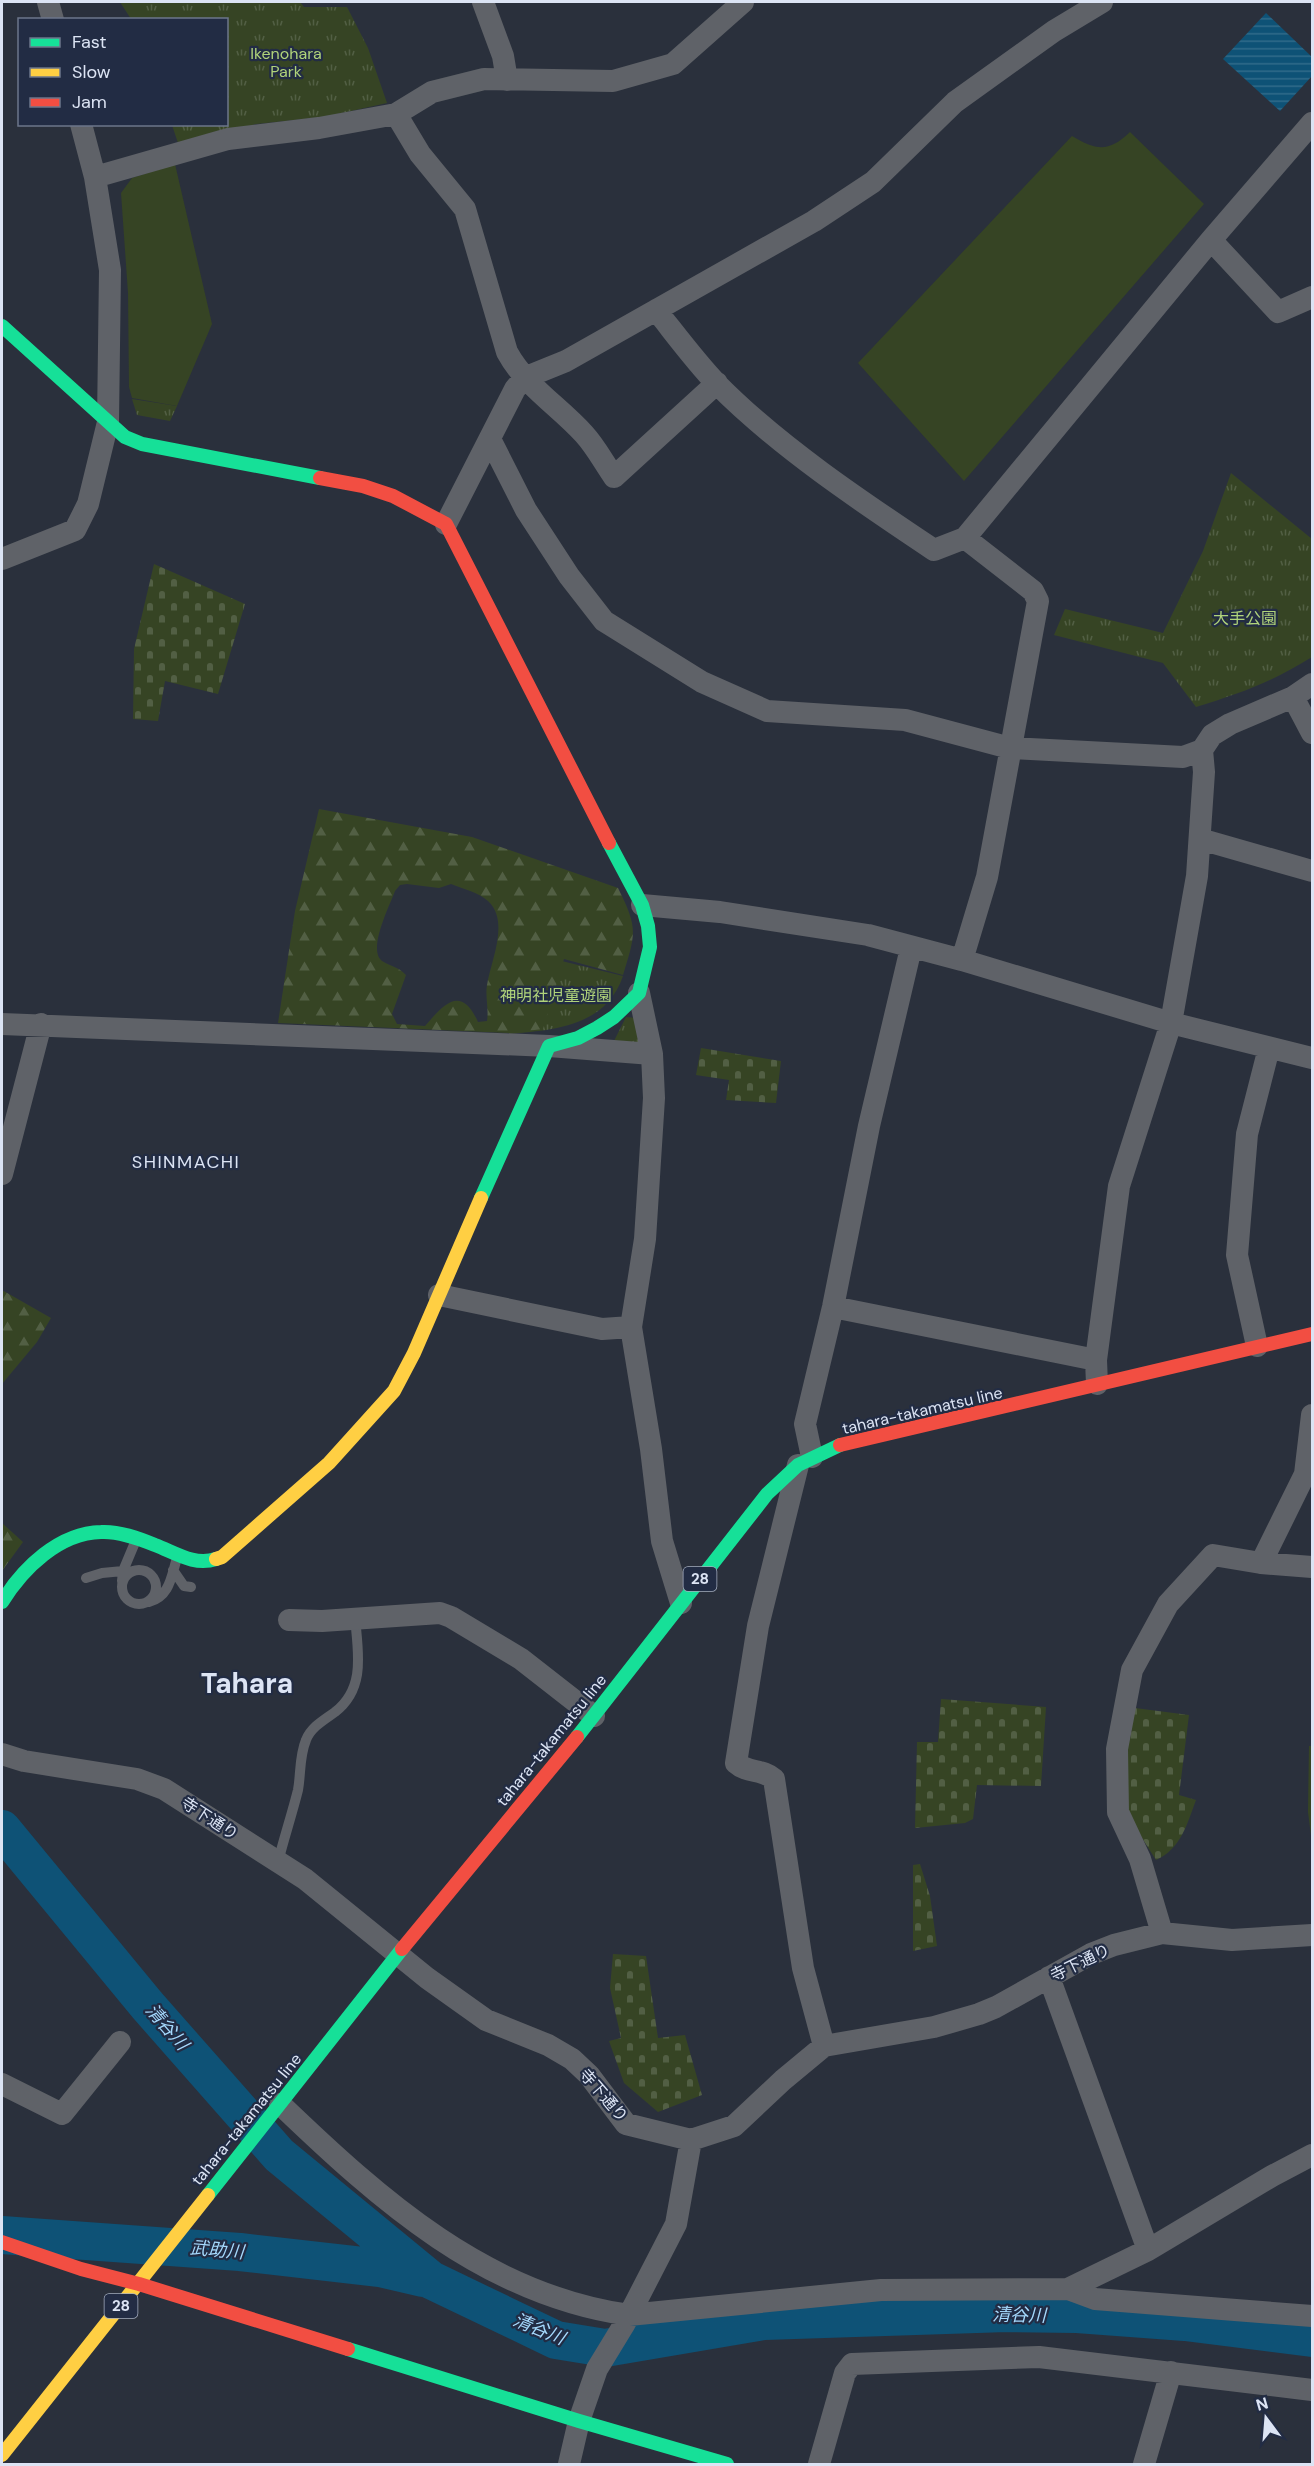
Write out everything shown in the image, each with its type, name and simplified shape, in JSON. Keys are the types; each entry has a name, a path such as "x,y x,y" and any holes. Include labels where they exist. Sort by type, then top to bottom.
{"street":[{"path":"48,2 52,18"},
{"path":"483,2 503,56 507,80"},
{"path":"95,177 228,139 319,128 396,114 432,92 484,79 613,81 673,64 743,2"},
{"path":"446,524 515,389 524,378 566,361 814,220 873,182 955,102 1054,31 1102,2"},
{"path":"396,114 420,154 465,209 507,352 524,378 585,435 614,477 717,383"},
{"path":"656,310 717,383 754,417 827,475 934,550 965,538 1210,240 1312,123"},
{"path":"2,559 75,530 88,504 108,422 110,270 95,177 82,126"},
{"path":"1210,240 1278,312 1312,297"},
{"path":"2,326 125,437 142,444 363,486 393,496 446,524 582,792 642,904 648,926 650,947 639,993 652,1054 654,1098 645,1239 631,1327 651,1449 662,1541 681,1603"},
{"path":"490,439 526,510 569,576 604,621 702,682 767,711 905,720 1010,748 1183,758 1202,750 1212,735 1230,724 1293,697 1312,684"},
{"path":"962,960 987,877 1038,601 1033,591 965,538"},
{"path":"1293,697 1312,733"},
{"path":"1097,1384 1096,1360 1119,1186 1172,1023 1197,876 1204,772 1202,750"},
{"path":"1200,839 1312,871"},
{"path":"642,904 720,912 868,935 962,960 1172,1023 1312,1058"},
{"path":"824,2046 803,1968 774,1779 736,1763 758,1626 805,1461 805,1424 832,1307 869,1126 911,948"},
{"path":"2,1602 10,1586 45,1553 60,1544 105,1531 136,1539 196,1562 209,1562 222,1557 329,1463 394,1391 414,1353 518,1112 549,1046 578,1038 597,1028 614,1017 639,993"},
{"path":"2,1023 549,1046 652,1054"},
{"path":"2,1174 41,1024"},
{"path":"1257,1346 1237,1255 1247,1134 1269,1048"},
{"path":"439,1295 602,1329 631,1327"},
{"path":"832,1307 1096,1360"},
{"name":"tahara-takamatsu line","path":"2,2455 139,2284 237,2155 278,2108 397,1954 594,1716 767,1494 805,1461 841,1445 1312,1334"},
{"path":"1261,1563 1309,1465 1312,1415"},
{"path":"1162,1933 1140,1859 1118,1812 1117,1749 1132,1670 1168,1604 1213,1555 1261,1563 1312,1567"},
{"path":"289,1620 322,1621 433,1612 451,1617 521,1659 594,1716"},
{"name":"寺下通り","path":"2,1754 24,1761 137,1779 164,1789 305,1879 427,1978 486,2020 548,2045 572,2059 589,2075 626,2124 692,2140 734,2126 783,2080 824,2046 934,2027 979,2014 1091,1954 1114,1945 1162,1933 1232,1940 1312,1935"},
{"path":"1049,1977 1148,2250"},
{"path":"2,2084 62,2114 120,2042"},
{"path":"278,2108 407,2217 450,2247 504,2277 627,2319 881,2290 1068,2289 1095,2300 1312,2316"},
{"path":"569,2464 579,2421 597,2369 627,2319 676,2224 692,2140"},
{"path":"1068,2289 1148,2250 1272,2176 1312,2155"},
{"path":"2,2242 81,2269 139,2284 579,2421 727,2464"},
{"path":"819,2464 845,2373 852,2364 1040,2357 1312,2390"},
{"path":"1144,2464 1171,2372"}],"lane":[{"path":"136,1539 123,1570 122,1590 127,1600 136,1605 159,1599 165,1593 178,1555"},
{"path":"86,1578 123,1570"},
{"path":"173,1570 184,1586 191,1587"},
{"path":"122,1585 124,1579 132,1571 149,1573 156,1582 156,1588 155,1594 147,1603"},
{"path":"278,1862 298,1788 301,1755 306,1738 316,1726 338,1710 356,1684 359,1665 355,1618"}],"green space":[{"name":"Ikenohara Park","path":"120,2 300,2 304,7 347,7 368,48 387,103 324,117 256,124 179,146 172,126 228,126 228,18 130,18"},
{"path":"1130,132 1204,204 964,481 858,363 1072,136 1089,145 1102,147 1116,143"},
{"path":"175,164 212,324 177,406 132,398 129,387 128,293 121,193 132,178"},
{"path":"132,399 177,406 170,421 137,415"},
{"name":"大手公園","path":"1231,473 1312,539 1312,657 1256,686 1196,707 1163,663 1054,635 1065,609 1163,633 1203,551"},
{"path":"154,564 245,604 218,694 165,681 158,721 133,719 134,649"},
{"path":"319,809 472,837 618,888 629,913 633,931 631,949 623,975 564,959 543,1029 509,1033 278,1023 295,911","holes":["451,884 484,898 494,909 498,919 497,941 486,994 487,1021 478,1022 472,1010 459,1001 446,1005 425,1026 397,1024 392,1014 406,975 382,961 378,955 377,947 381,927 395,891 400,885 439,888"]},
{"name":"神明社児童遊園","path":"533,954 623,976 615,993 592,1015 561,1027 509,1034"},
{"path":"626,1017 637,1018 643,1047 613,1043"},
{"path":"701,1048 781,1061 776,1103 726,1100 729,1080 696,1075"},
{"path":"2,1290 51,1318 37,1342 2,1384"},
{"path":"2,1523 23,1542 2,1571"},
{"path":"941,1699 1046,1707 1041,1786 977,1785 973,1819 965,1823 915,1828 917,1742 938,1742"},
{"path":"1135,1708 1189,1715 1179,1795 1196,1800 1177,1843 1156,1860 1126,1813 1125,1754"},
{"path":"1309,1746 1312,1746 1312,1843 1308,1812"},
{"path":"920,1864 930,1896 937,1946 913,1951 913,1865"},
{"path":"613,1954 646,1956 658,2038 685,2035 702,2095 658,2112 624,2083 609,2041 621,2038 610,1988"}],"water":[{"path":"1266,13 1312,57 1312,76 1280,111 1223,59"}],"waterway":[{"name":"清谷川","path":"2,1829 147,2005 279,2155 431,2280 556,2340 605,2348 764,2321 1007,2313 1077,2314 1185,2322 1312,2338"},
{"name":"武助川","path":"2,2235 240,2252 380,2268 423,2278"}],"traffic: fast":[{"path":"2,326 125,437 142,444 320,478"},
{"path":"481,1198 549,1046 578,1038 597,1028 614,1017 639,993 650,947 648,926 642,905 609,843"},
{"path":"577,1737 767,1494 798,1465 840,1445"},
{"path":"2,1602 31,1565 57,1546 86,1534 101,1532 122,1534 193,1560 216,1559"},
{"path":"208,2195 402,1949"},
{"path":"348,2349 579,2421 727,2464"}],"traffic: slow":[{"path":"216,1559 222,1557 329,1463 394,1391 414,1353 481,1198"},
{"path":"2,2455 208,2195"}],"traffic: jam":[{"path":"320,478 363,486 393,496 446,524 609,843"},
{"path":"840,1445 1312,1334"},
{"path":"402,1949 577,1737"},
{"path":"2,2242 81,2269 139,2284 348,2349"}],"district":[{"name":"SHINMACHI","path":"186,1162"},
{"name":"Tahara","path":"247,1683"}]}
